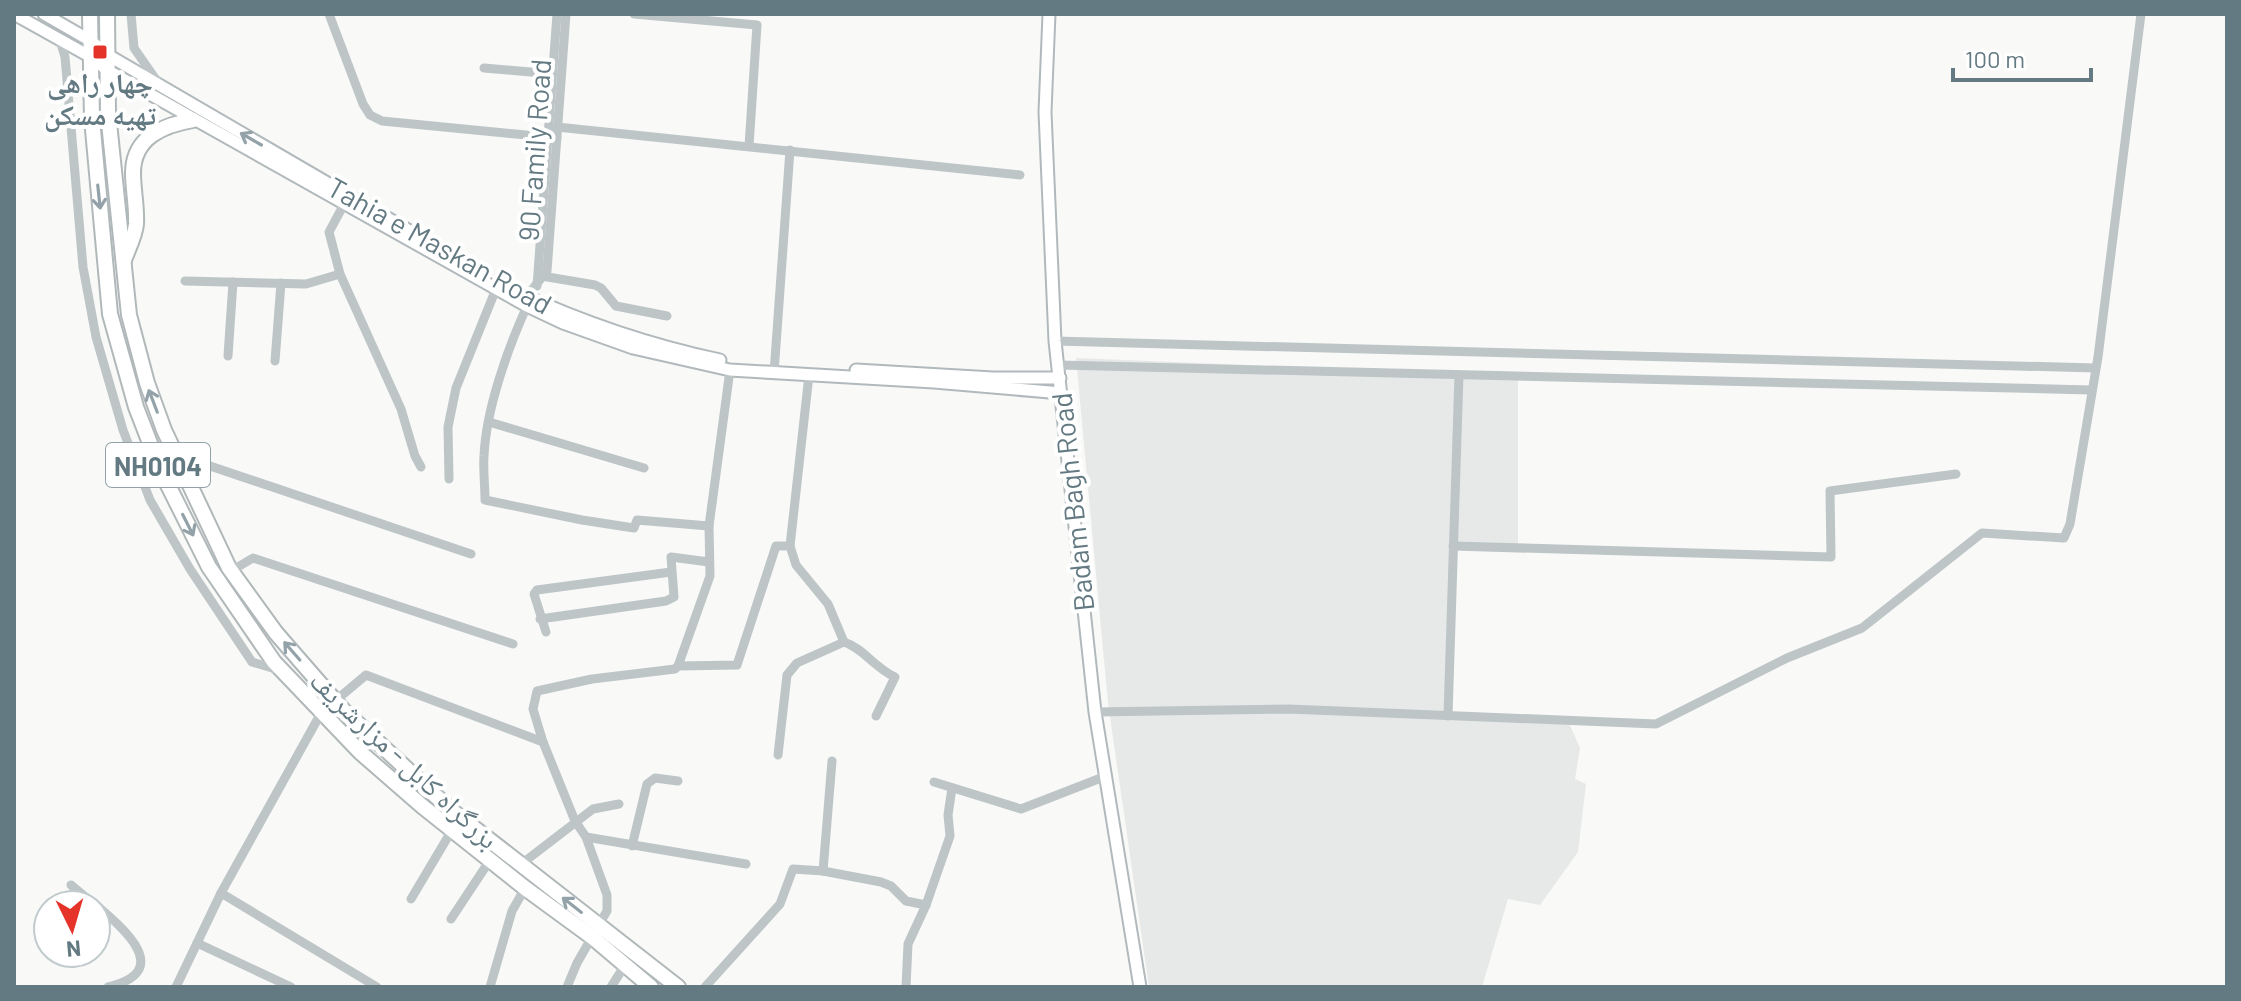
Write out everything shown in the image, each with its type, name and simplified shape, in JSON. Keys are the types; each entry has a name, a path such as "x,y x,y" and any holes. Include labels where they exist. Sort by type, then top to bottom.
{"highway":[{"name":"بزرگراه کابل - مزارشریف","path":"90,14 91,41 107,70 108,113 129,315 147,383 183,472 231,571 276,633 335,701 451,810 520,865 595,932 645,985"},
{"name":"بزرگراه کابل - مزارشریف","path":"107,14 98,56 92,119 110,314 136,407 160,469 209,567 274,662 360,752 525,888 678,987"},
{"path":"123,264 136,220 132,170 136,155 144,140 156,131 193,120"}],"main road":[{"name":"Tahia e Maskan Road","path":"14,14 60,41 161,86 563,323 633,348 730,370 993,378 1059,372"},
{"path":"44,14 91,41"},
{"name":"Badam Bagh Road","path":"1049,14 1045,112 1055,341 1095,712 1140,987"},
{"name":"Tahia e Maskan Road","path":"107,70 496,289 573,318 674,351 730,363 809,375 1061,393"}],"street":[{"path":"131,14 134,48 161,86"},
{"path":"329,14 370,115 382,121 552,138"},
{"name":"90 Family Road","path":"540,280 552,138 557,14"},
{"name":"90 Family Road","path":"552,138 557,127 566,14"},
{"path":"634,14 757,25 749,146"},
{"path":"1095,712 1289,709 1656,724 1787,658 1862,628 1982,533 2064,538 2070,524 2095,368 2141,14"},
{"path":"60,41 65,57 83,267 96,337 123,430 150,500 243,650 252,662 282,670"},
{"path":"484,68 553,74"},
{"path":"557,127 1020,175"},
{"path":"775,369 790,150"},
{"path":"344,204 329,232 340,274 401,409 421,467"},
{"path":"185,281 306,284 340,274"},
{"path":"667,316 616,306 595,285 540,280 526,302 508,348 489,422 484,455 485,500 634,528 637,520 709,526"},
{"path":"228,356 233,282"},
{"path":"275,361 281,283"},
{"path":"449,479 448,427 456,388 496,289"},
{"path":"1055,341 2095,368"},
{"path":"678,666 710,576 709,526 730,370"},
{"path":"1059,372 1459,375 2091,390"},
{"path":"809,375 790,546 796,565 828,604 844,642"},
{"path":"1448,716 1459,375"},
{"path":"489,422 644,468"},
{"path":"183,472 207,465 471,554"},
{"path":"1453,546 1831,557 1830,491 1956,474"},
{"path":"567,987 607,911 607,895 586,837 575,821 543,742 533,709 537,691 592,679 675,669 678,666 737,665 776,546 790,546"},
{"path":"540,619 666,601 674,597 671,557 709,562"},
{"path":"231,571 253,558 513,644"},
{"path":"546,632 534,594 537,590 671,572"},
{"path":"778,755 787,675 797,663 844,642 854,645 879,670 895,677 876,716"},
{"path":"335,701 366,675 543,742"},
{"path":"176,987 221,893 321,713"},
{"path":"823,871 832,761"},
{"path":"934,782 1021,809 1106,776"},
{"path":"632,846 647,784 655,778 678,781"},
{"path":"906,987 908,944 926,905 950,836 948,815 952,788"},
{"path":"520,865 593,809 619,804"},
{"path":"411,899 452,830"},
{"path":"586,837 746,864"},
{"path":"451,919 490,860"},
{"path":"705,987 780,904 793,869 823,871 881,882 891,886 906,901 926,905"},
{"path":"71,885 76,889"},
{"path":"490,987 512,911 525,888"},
{"path":"221,893 377,987"},
{"path":"108,987 130,979 139,969 141,954 133,938 112,919"},
{"path":"197,943 291,987"},
{"path":"611,987 625,965"}],"shaded area":[{"path":"1076,358 1518,376 1518,545 1454,545 1448,715 1568,721 1580,748 1575,779 1586,784 1578,852 1540,905 1508,899 1482,987 1149,987 1108,703"}],"place":[{"name":"چهار راهی تهیه مسکن","path":"100,52"}]}
